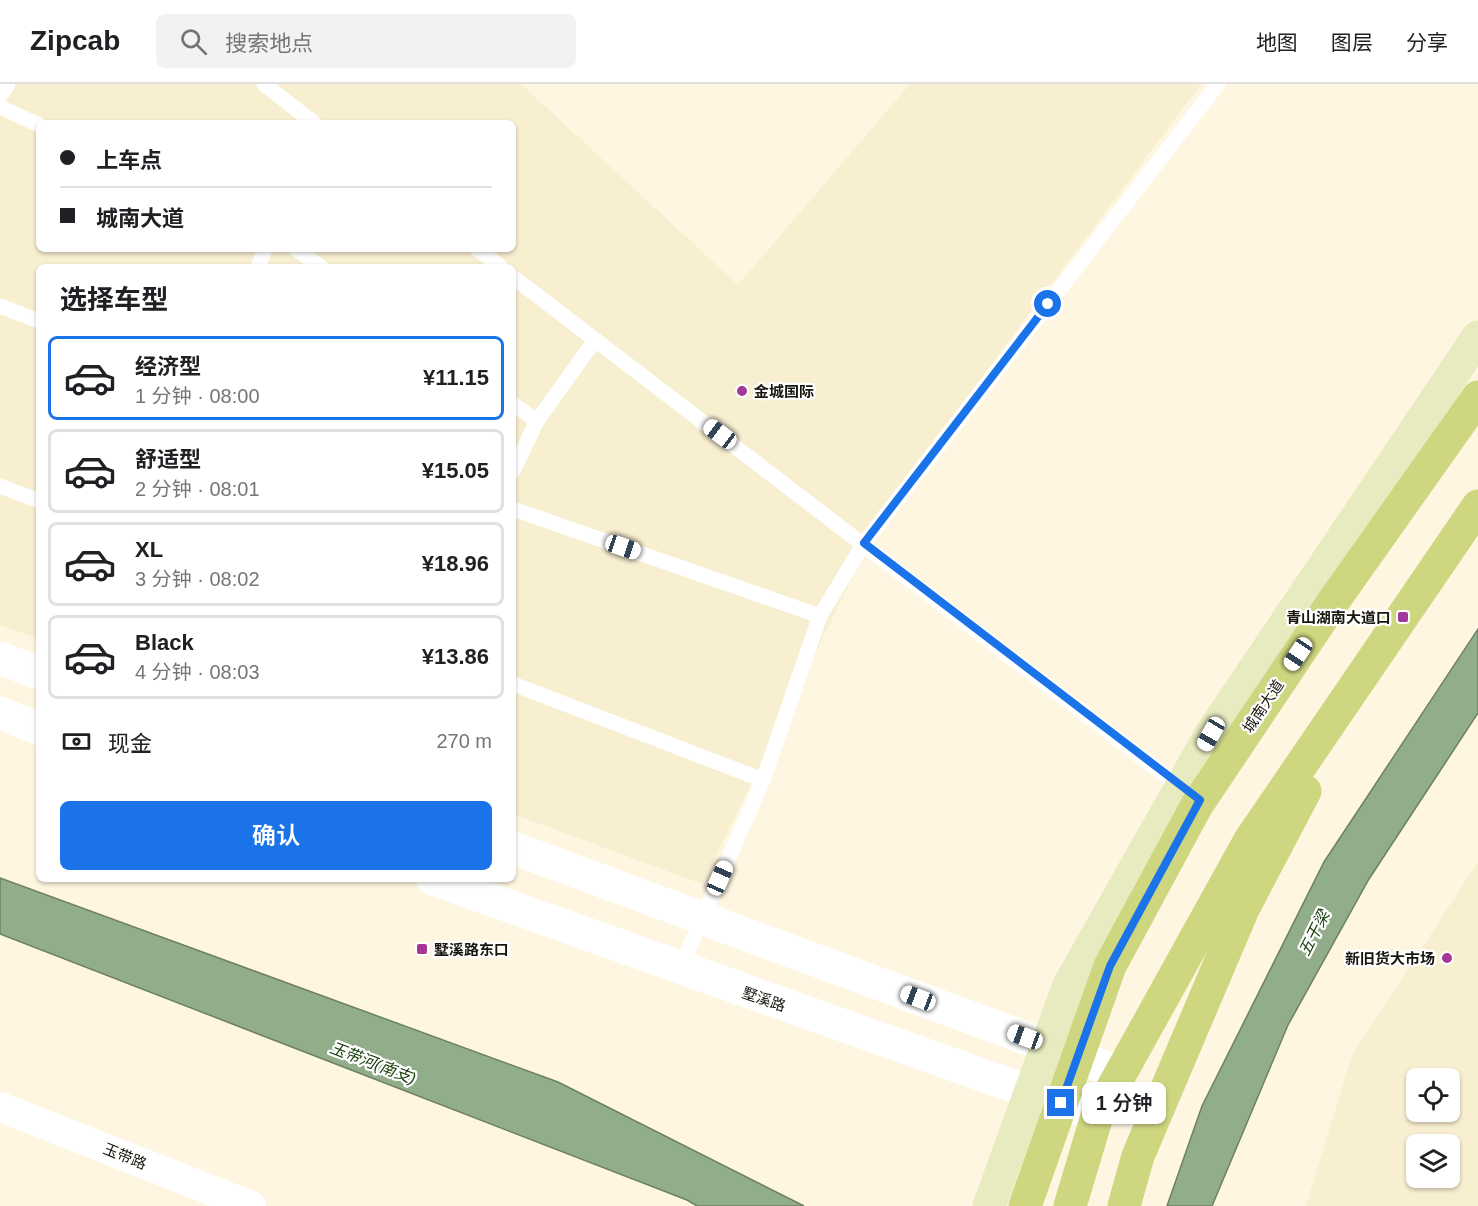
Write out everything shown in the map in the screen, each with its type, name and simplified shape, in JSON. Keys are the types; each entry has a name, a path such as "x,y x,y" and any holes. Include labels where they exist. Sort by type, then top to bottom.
{"main road":[{"path":"990,1206 1069,986 1190,794 1211,734 1478,337"},
{"name":"城南大道","path":"1025,1206 1110,966 1190,794 1335,599 1478,397"},
{"path":"1070,1206 1097,1116 1250,840 1478,506"},
{"path":"1124,1206 1138,1156 1243,909 1312,778 1478,545"}],"street":[{"path":"0,658 36,672"},
{"path":"0,713 36,728"},
{"path":"516,849 1120,1073"},
{"name":"墅溪路","path":"441,882 1097,1116"},
{"name":"玉带路","path":"0,1107 251,1206"}],"lane":[{"path":"0,96 8,84"},
{"path":"264,84 310,120"},
{"path":"680,969 763,780 820,616 864,543 1218,84"},
{"path":"0,107 36,124"},
{"path":"300,252 317,264"},
{"path":"481,252 497,264"},
{"path":"516,279 1190,794"},
{"path":"0,306 36,320"},
{"path":"516,465 537,421 595,339"},
{"path":"516,406 537,421"},
{"path":"0,486 36,500"},
{"path":"516,510 820,616"},
{"path":"516,685 763,780"}],"shaded area":[{"name":"金城国际","path":"0,84 521,84 738,285 910,84 1201,84 892,497 702,884 516,815 516,264 36,264 36,638 0,625"},
{"name":"新旧货大市场","path":"1478,862 1478,1206 1306,1206 1352,1055"}],"water":[{"name":"五干梁","path":"1478,629 1478,713 1369,879 1288,1025 1212,1206 1167,1206 1202,1106 1324,862"},
{"name":"玉带河(南支)","path":"0,878 558,1082 804,1206 697,1206 687,1200 0,934"}],"place":[{"name":"金城国际","path":"742,391"},
{"name":"青山湖南大道口","path":"1403,617"},
{"name":"墅溪路东口","path":"422,949"},
{"name":"新旧货大市场","path":"1447,958"}],"route":[{"path":"1048,304 864,543 1200,800 1110,966 1061,1103"}]}
